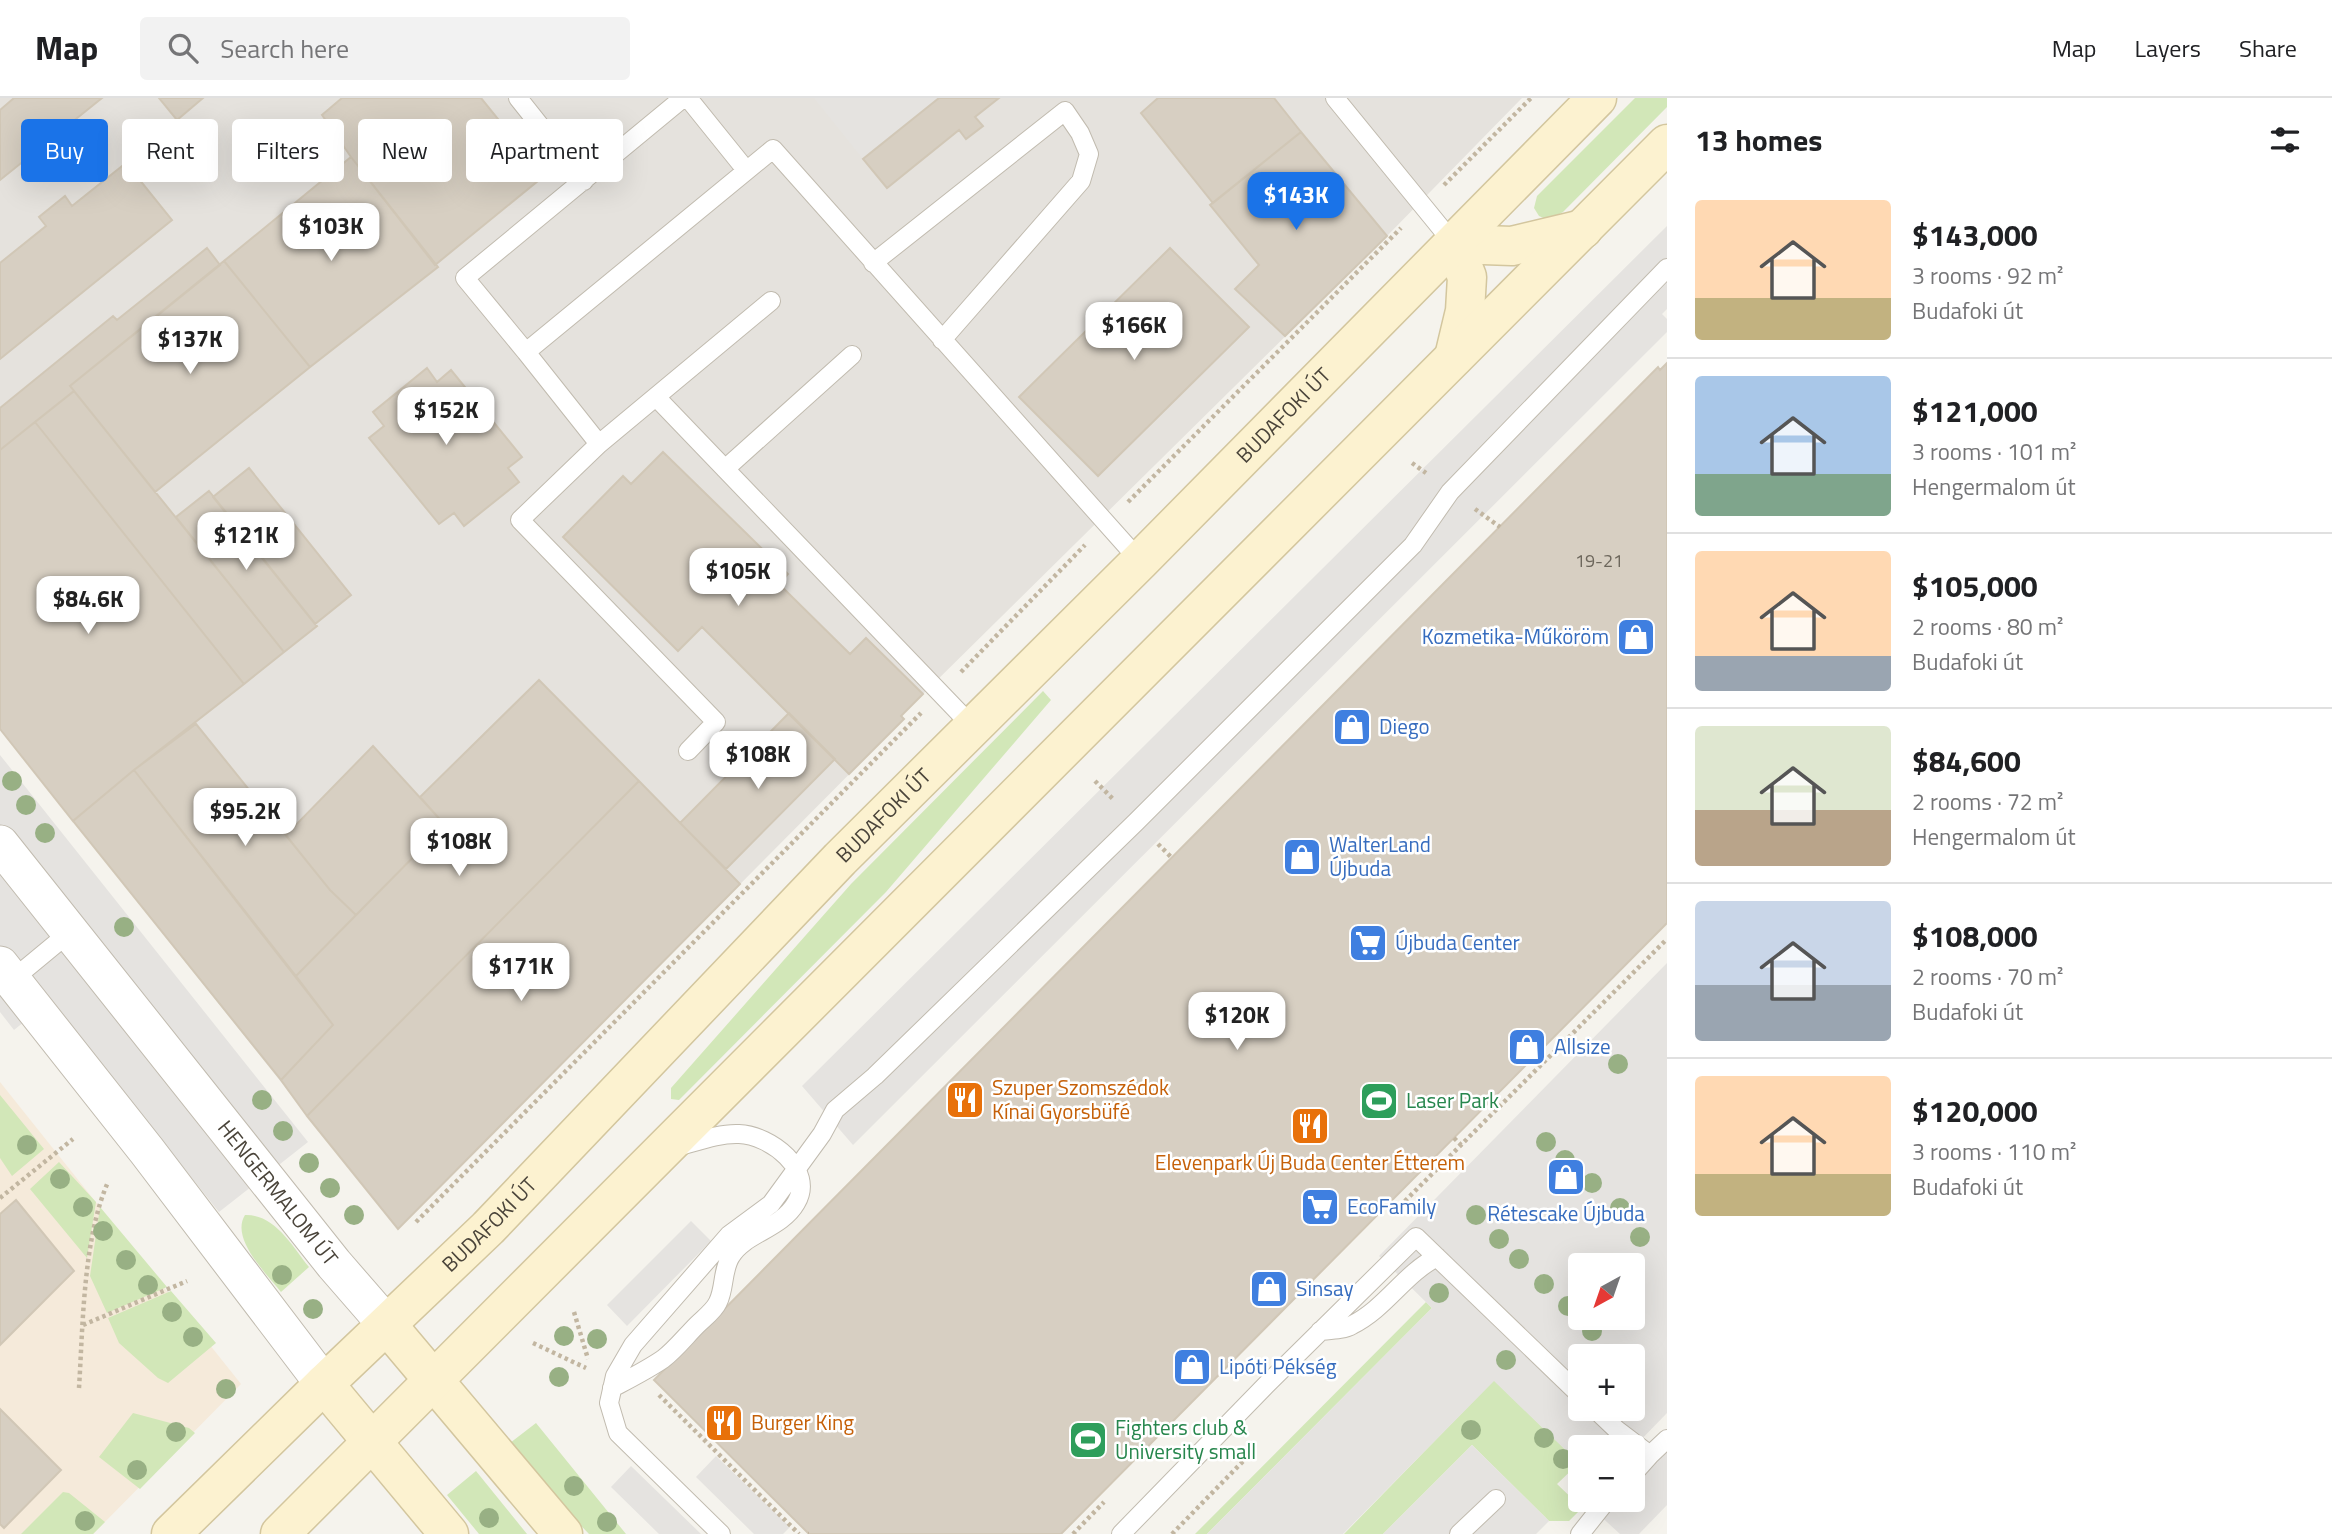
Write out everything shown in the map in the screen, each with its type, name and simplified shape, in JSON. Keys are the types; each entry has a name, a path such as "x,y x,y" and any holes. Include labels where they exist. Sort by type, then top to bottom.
{"main road":[{"name":"BUDAFOKI ÚT","path":"171,1534 488,1228 830,869 1140,561 1597,98"},
{"path":"280,1534 1667,144"},
{"path":"1454,357 1465,311 1467,277 1454,244 1512,246 1583,229"},
{"name":"HENGERMALOM ÚT","path":"387,1325 563,1534"},
{"path":"324,1384 449,1534"}],"street":[{"name":"HENGERMALOM ÚT","path":"0,844 334,1264 387,1325"},
{"path":"6,972 155,1161 324,1384"}],"lane":[{"path":"623,149 685,98 746,170"},
{"path":"1335,98 1454,244"},
{"path":"522,100 537,119"},
{"path":"873,263 1065,111 1080,133 1089,154 1081,181 942,340"},
{"path":"526,352 773,149 1140,561"},
{"path":"583,182 465,278 599,444"},
{"path":"721,1534 618,1433 608,1402 615,1376 633,1345 729,1235 771,1204 822,1134 835,1110 875,1076 1136,822 1413,545 1451,492 1667,268"},
{"path":"688,751 716,722 520,520 599,444 771,302"},
{"path":"725,469 852,355"},
{"path":"656,397 972,726"},
{"path":"6,972 70,932"},
{"path":"612,1388 665,1358 716,1306 723,1292 730,1258 737,1249 783,1219 796,1203 803,1186 797,1169 775,1147 757,1137 726,1135 663,1150"},
{"path":"1121,1534 1416,1237 1568,1383"},
{"path":"1320,1332 1351,1327 1378,1308 1419,1266 1437,1257"},
{"path":"1608,1421 1650,1455"},
{"path":"1645,1461 1667,1439"},
{"path":"1459,1534 1496,1499"},
{"path":"1580,1534 1597,1512"}],"path":[{"path":"416,1222 941,693 1019,610 1531,98"},
{"path":"1454,1138 1461,1145"},
{"path":"0,1198 73,1139"},
{"path":"79,1388 83,1325 98,1204 108,1182"},
{"path":"83,1325 187,1281"},
{"path":"533,1343 592,1370 574,1312"},
{"path":"658,1394 799,1534"},
{"path":"1172,1534 1252,1452"}],"shaded area":[{"path":"0,98 1522,98 1387,236 902,715 904,719 398,1229 0,729"},
{"path":"814,98 939,98 863,159"},
{"path":"1667,226 1667,309 1662,314 1667,319 1667,332 853,1145 802,1086"},
{"path":"0,755 308,1142 219,1212 50,1001 14,1030 0,1012"},
{"path":"1667,963 1667,1413 1645,1436 1568,1435 1568,1452 1494,1381 1343,1534 1207,1534 1432,1308 1379,1256"},
{"path":"0,1082 241,1384 93,1534 0,1534"},
{"path":"691,1221 711,1241 627,1326 607,1305"},
{"path":"1667,1439 1667,1505 1639,1534 1620,1534 1596,1512 1645,1512 1645,1462"},
{"path":"1472,1445 1549,1521 1536,1534 1383,1534"},
{"path":"716,1456 790,1527 783,1534 754,1534 696,1477"},
{"path":"631,1466 701,1534 659,1534 611,1487"}],"green space":[{"path":"1635,98 1667,98 1667,107 1563,212 1548,220 1539,216 1534,208 1537,196"},
{"path":"1043,691 1051,700 886,892 679,1100 671,1099 671,1088 851,884"},
{"path":"0,1095 44,1149 12,1176 0,1158"},
{"path":"59,1162 96,1202 87,1258 30,1189"},
{"path":"100,1207 167,1287 107,1313 90,1276"},
{"path":"245,1215 256,1216 274,1225 309,1267 281,1292 246,1245 242,1235"},
{"path":"171,1291 216,1343 168,1383 158,1378 119,1343 108,1318"},
{"path":"1426,1302 1432,1308 1207,1534 1195,1534"},
{"path":"1494,1380 1568,1452 1568,1474 1557,1484 1568,1495 1568,1512 1578,1512 1569,1521 1549,1521 1472,1445 1383,1534 1344,1534"},
{"path":"133,1413 189,1428 195,1433 140,1489 99,1457"},
{"path":"536,1423 626,1534 589,1534 510,1443"},
{"path":"476,1471 527,1534 479,1534 447,1495"},
{"path":"63,1492 69,1493 105,1522 93,1534 21,1534"}],"building":[{"path":"14,98 102,98 76,119 21,119 21,163 0,180 0,110"},
{"path":"159,98 203,98 178,119"},
{"path":"342,98 481,98 498,119 466,119 466,182 537,182 435,265 370,182 452,182 452,119 358,119 358,166 344,147 344,119 325,119 322,115"},
{"path":"939,98 999,98 975,117 983,126 966,139 959,130 887,188 863,159"},
{"path":"1158,98 1274,98 1301,132 1213,203 1141,113"},
{"path":"1301,132 1387,236 1285,336 1235,289 1259,265 1210,205"},
{"path":"351,157 358,166 358,182 371,182 438,267 310,367 224,261 320,182 344,182 344,163"},
{"path":"122,166 122,182 141,182 172,220 0,359 0,263 46,226 39,217 65,196 72,206 102,182 108,182 108,177"},
{"path":"207,248 220,265 70,386 74,391 0,450 0,408 113,316 117,320"},
{"path":"1170,248 1249,327 1098,476 1019,397"},
{"path":"224,261 310,367 155,492 70,386"},
{"name":"Újbuda Center","path":"1667,363 1667,923 1061,1534 809,1534 654,1380 1658,367 1660,370"},
{"path":"427,368 437,382 451,370 522,457 508,468 519,482 464,526 454,513 439,524 369,438 384,426 373,412"},
{"path":"74,391 284,652 244,684 35,422"},
{"path":"35,422 244,684 73,821 0,729 0,450"},
{"path":"663,452 788,574 779,584 850,654 866,638 923,694 901,716 904,719 849,774 702,627 678,651 563,537 623,476 631,484"},
{"path":"249,468 351,595 315,624 213,497"},
{"path":"209,491 317,626 284,652 176,517"},
{"path":"539,680 639,781 307,1116 281,1080 333,1025 296,976 445,825 420,797"},
{"path":"789,713 835,759 726,869 680,823"},
{"path":"196,724 330,890 356,915 296,976 134,770"},
{"path":"373,746 445,825 356,915 330,890 286,835"},
{"path":"134,770 333,1025 281,1080 73,821"},
{"path":"639,781 740,884 398,1229 307,1116"},
{"path":"16,1200 74,1271 0,1345 0,1214"},
{"path":"0,1409 61,1470 4,1528 0,1524"}],"place":[{"name":"Kozmetika-Műköröm","path":"1636,637"},
{"name":"Diego","path":"1352,727"},
{"name":"WalterLand Újbuda","path":"1302,857"},
{"name":"Újbuda Center","path":"1368,943"},
{"name":"Allsize","path":"1527,1047"},
{"name":"Szuper Szomszédok Kínai Gyorsbüfé","path":"965,1100"},
{"name":"Laser Park","path":"1379,1101"},
{"name":"Elevenpark Új Buda Center Étterem","path":"1310,1126"},
{"name":"Rétescake Újbuda","path":"1566,1177"},
{"name":"EcoFamily","path":"1320,1207"},
{"name":"Sinsay","path":"1269,1289"},
{"name":"Lipóti Pékség","path":"1192,1367"},
{"name":"Burger King","path":"724,1423"},
{"name":"Fighters club & University small","path":"1088,1440"}]}
